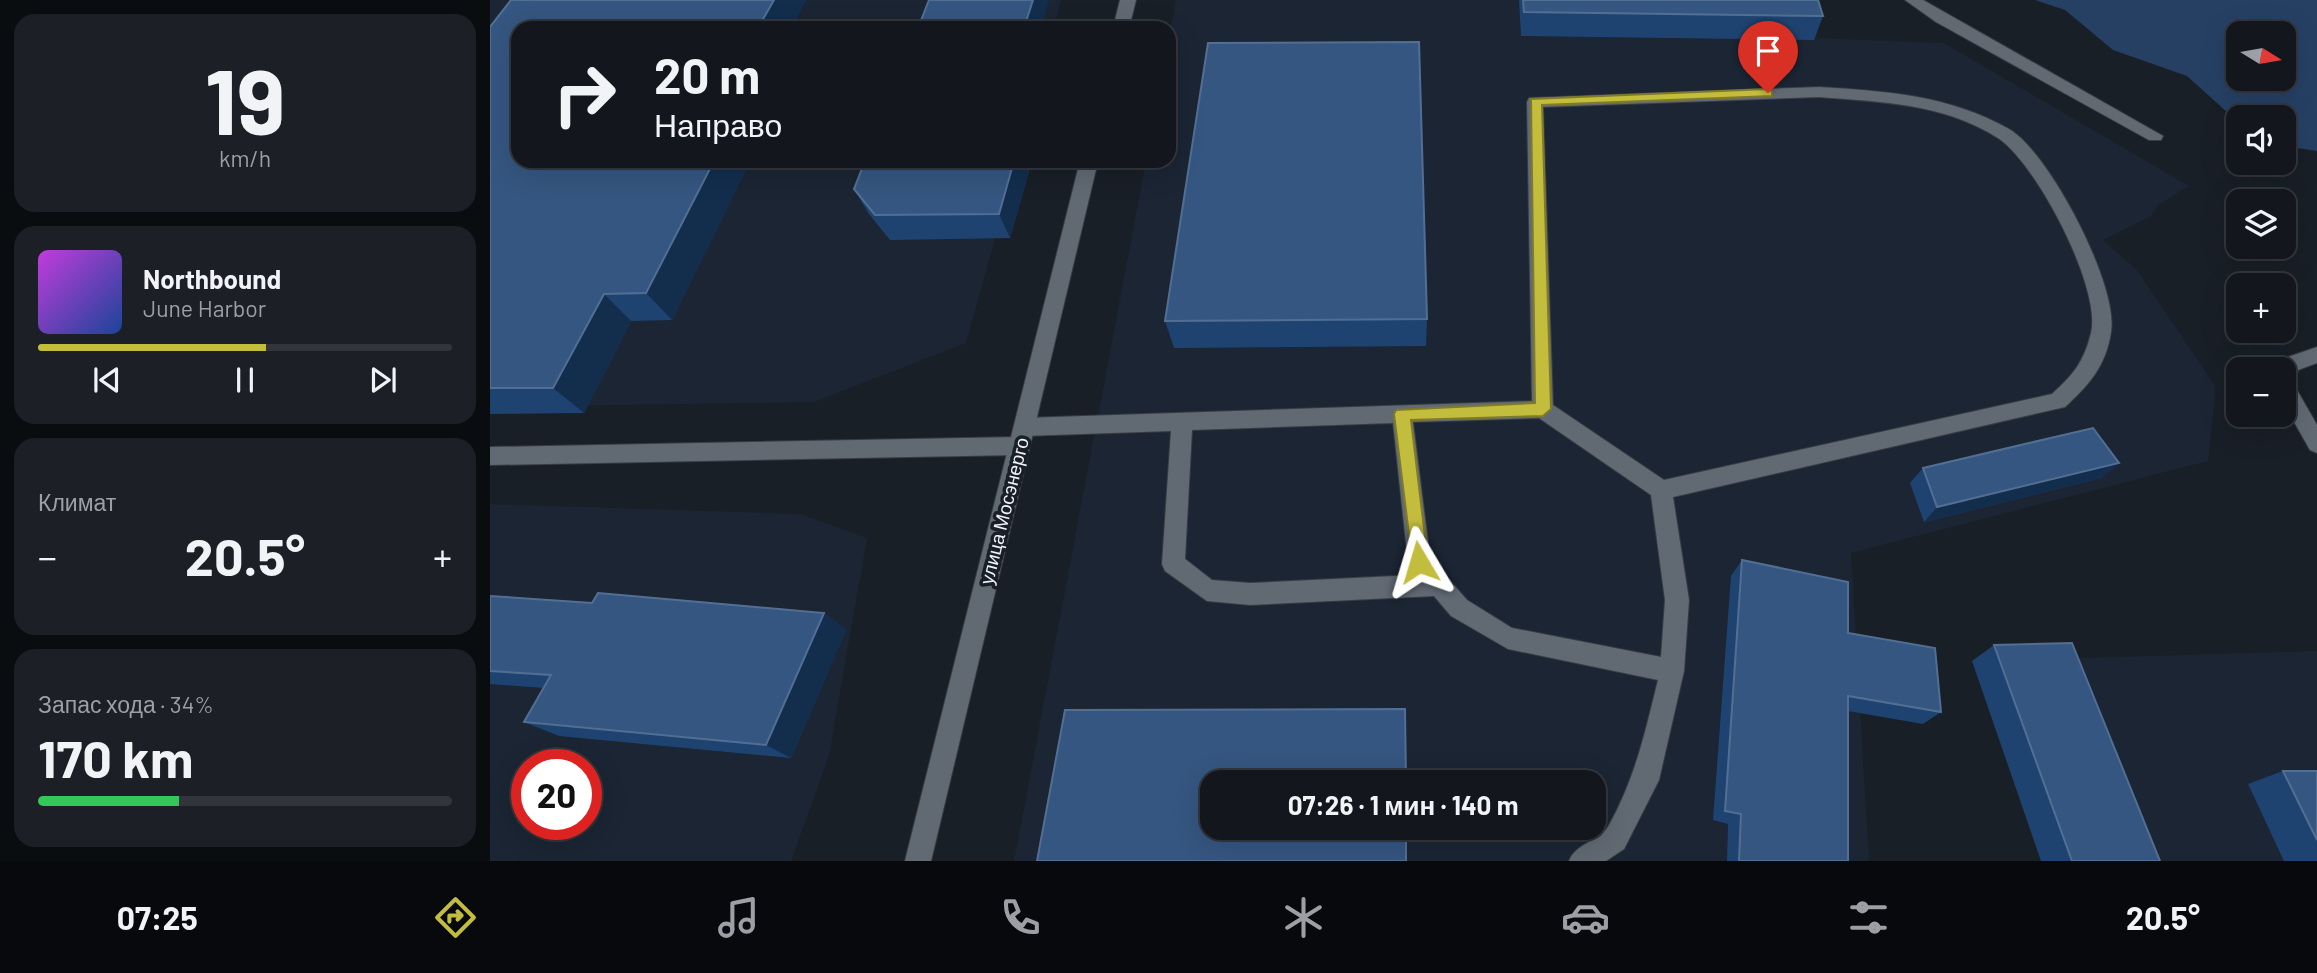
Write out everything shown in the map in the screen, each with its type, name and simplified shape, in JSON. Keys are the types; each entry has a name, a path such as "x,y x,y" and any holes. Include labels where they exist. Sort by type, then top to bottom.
{"street":[{"path":"1123,21 1128,0"},
{"path":"1913,0 1941,19 2155,136"},
{"path":"490,456 1022,437 1182,422 1543,409 1661,490 2058,401 2085,377 2102,331 2096,281 2053,191 2006,135 1956,110 1917,101 1819,92 1535,102 1543,409"},
{"name":"улица Мосэнерго","path":"918,861 1087,168"},
{"path":"2296,362 2317,355"},
{"path":"2296,406 2317,444"},
{"path":"1402,414 1419,562 1459,608 1508,638 1672,671"},
{"path":"1182,422 1173,564 1207,590 1250,594 1439,585"},
{"path":"1582,861 1615,840 1646,780 1672,671 1677,600 1661,490"}],"shaded area":[{"path":"490,0 1061,0 1056,21 511,21 511,168 1015,168 966,343 814,402 490,407"},
{"path":"1176,0 1798,0 1817,38 1944,43 2189,186 2158,205 2151,216 2103,240 2137,270 2216,387 2208,461 1851,553 1869,861 1014,861 1145,168 1176,168 1176,21 1172,21"},
{"path":"2035,0 2317,0 2317,151 2296,148 2296,105 2226,105 2226,111 2187,76 2113,50 2065,10"},
{"path":"490,504 801,514 867,538 829,756 791,861 490,861"},
{"path":"2317,651 2317,861 2041,861 2047,659"}],"building":[{"path":"511,0 774,0 762,21 511,21 511,168 710,168 646,293 604,294 553,388 490,388 490,27"},
{"path":"929,0 1033,0 1026,21 921,21"},
{"path":"1523,0 1818,0 1823,16 1524,12"},
{"path":"1419,42 1427,319 1165,321 1208,43"},
{"path":"862,168 1012,168 999,214 875,215 854,189"},
{"path":"2093,428 2119,463 1937,507 1923,468"},
{"path":"1742,560 1848,582 1848,633 1935,648 1941,712 1848,696 1848,861 1739,861 1741,814 1725,811"},
{"path":"598,593 824,613 766,745 524,722 551,675 490,671 490,596 592,603"},
{"path":"2072,643 2160,861 2072,861 1994,645"},
{"path":"1405,709 1406,770 1200,770 1200,840 1406,840 1406,861 1037,861 1065,710"},
{"path":"2283,771 2317,771 2317,840"}],"route":[{"path":"1419,562 1402,414 1543,409 1535,102 1768,93"}]}
